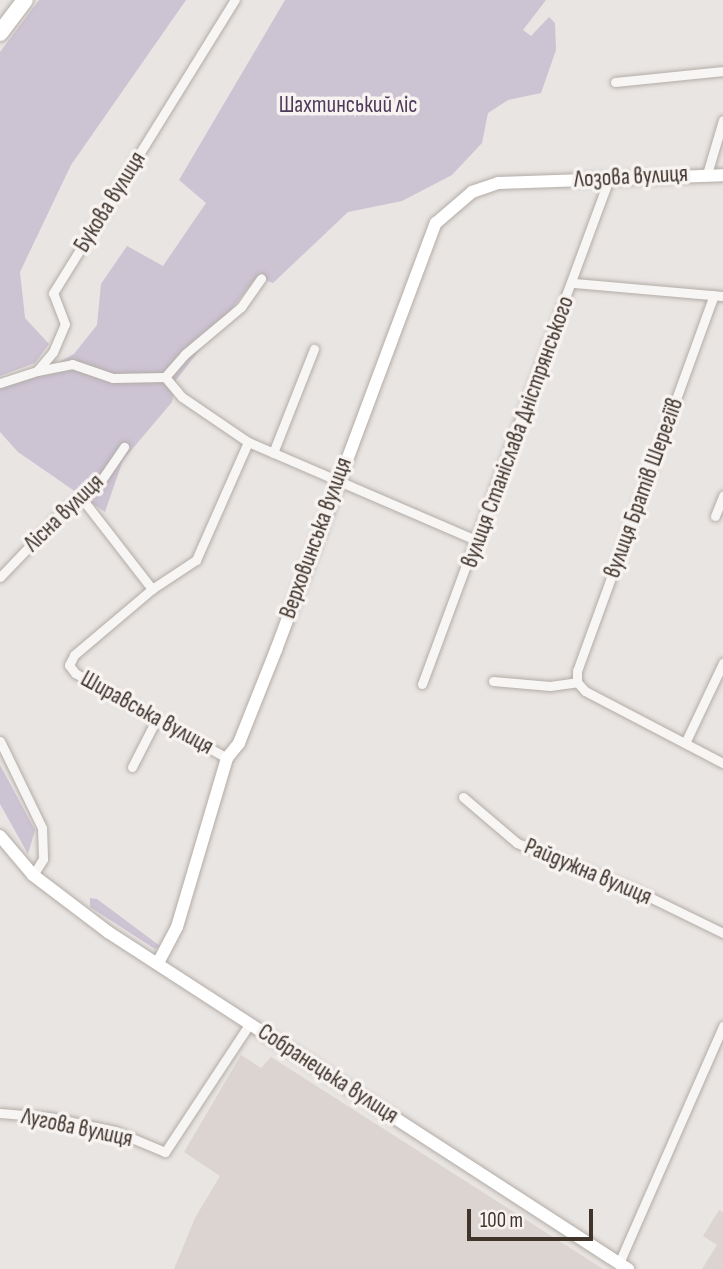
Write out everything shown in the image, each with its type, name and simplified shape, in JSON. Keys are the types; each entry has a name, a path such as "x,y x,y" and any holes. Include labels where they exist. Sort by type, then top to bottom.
{"highway":[{"path":"0,33 25,0"}],"street":[{"name":"Букова вулиця","path":"37,371 53,352 65,324 53,293 235,0"},
{"path":"615,82 723,71"},
{"path":"707,174 723,120"},
{"name":"Лозова вулиця","path":"540,181 723,175"},
{"name":"вулиця Станіслава Дністрянського","path":"422,684 478,541 608,179"},
{"name":"Верховинська вулиця","path":"158,963 177,927 227,758 242,735 436,223 457,203 485,186 540,181"},
{"path":"0,383 63,364 113,378 165,377 185,354 241,307 261,278"},
{"path":"573,282 718,295"},
{"name":"вулиця Братів Шерегіїв","path":"577,682 577,671 718,295"},
{"path":"273,453 314,349"},
{"path":"53,352 63,364"},
{"path":"165,377 182,397 248,442 478,541"},
{"path":"83,500 152,589 196,560 248,442"},
{"name":"Лісна вулиця","path":"0,577 65,509 83,500 124,447"},
{"path":"715,516 723,496"},
{"name":"Ширавська вулиця","path":"152,589 74,655 69,665 75,673 227,758"},
{"path":"685,743 723,663"},
{"path":"493,681 550,686 577,682 585,691 723,763"},
{"path":"132,767 156,720"},
{"path":"0,741 42,828 43,859 33,875"},
{"name":"Райдужна вулиця","path":"463,797 517,843 635,890 723,933"},
{"name":"Собранецька вулиця","path":"0,836 33,875 158,963 623,1266"},
{"name":"Лугова вулиця","path":"0,1113 48,1117 116,1131 165,1152 250,1023"},
{"path":"623,1266 723,1026"}],"shaded area":[{"path":"241,1055 261,1068 271,1057 603,1269 174,1269 195,1218 220,1176 184,1152"},
{"path":"719,1210 723,1212 723,1269 702,1269 717,1245 703,1236"}],"green space":[{"path":"39,0 186,0 71,165 20,272 25,318 49,344 35,363 0,376 0,52"},
{"name":"Шахтинський ліс","path":"285,0 546,0 523,30 531,36 549,17 555,23 556,50 541,93 508,100 488,113 482,143 452,175 402,201 348,212 273,283 257,277 176,380 172,402 123,460 105,512 18,452 0,432 0,385 36,375 74,354 97,325 101,284 127,246 163,266 206,203 179,180"},
{"path":"0,765 35,830 28,854 0,804"},
{"path":"90,898 97,899 160,946 155,949 90,907"}]}
